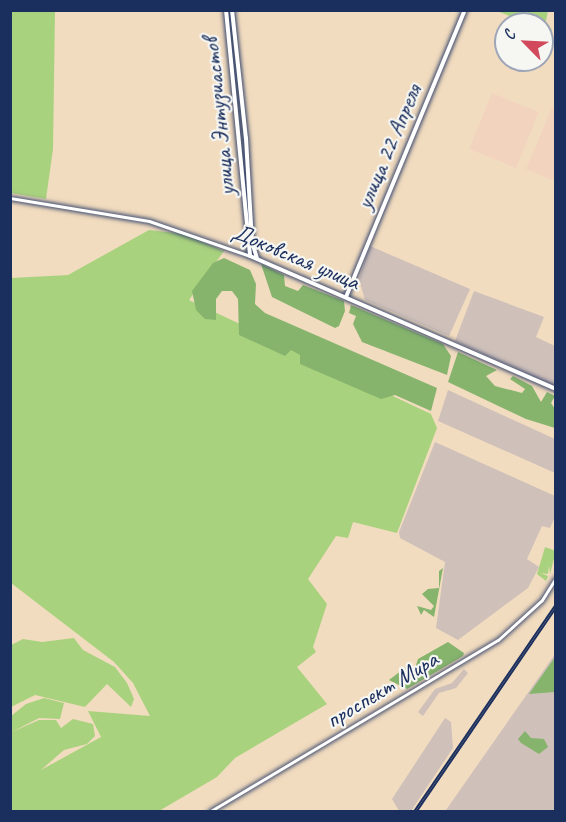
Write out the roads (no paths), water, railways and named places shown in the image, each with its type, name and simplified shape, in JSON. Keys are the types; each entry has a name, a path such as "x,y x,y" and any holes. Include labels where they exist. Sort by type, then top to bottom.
{"main road":[{"name":"улица Энтузиастов","path":"226,10 250,256"},
{"name":"улица Энтузиастов","path":"232,10 247,147 252,242 258,259"},
{"name":"улица 22 Апреля","path":"346,297 465,10"},
{"name":"Доковская улица","path":"250,256 555,389"}],"street":[{"name":"Доковская улица","path":"10,198 145,219 250,256"},
{"name":"проспект Мира","path":"209,812 498,640 542,600 555,578"}],"railway":[{"path":"415,812 556,606"}]}
